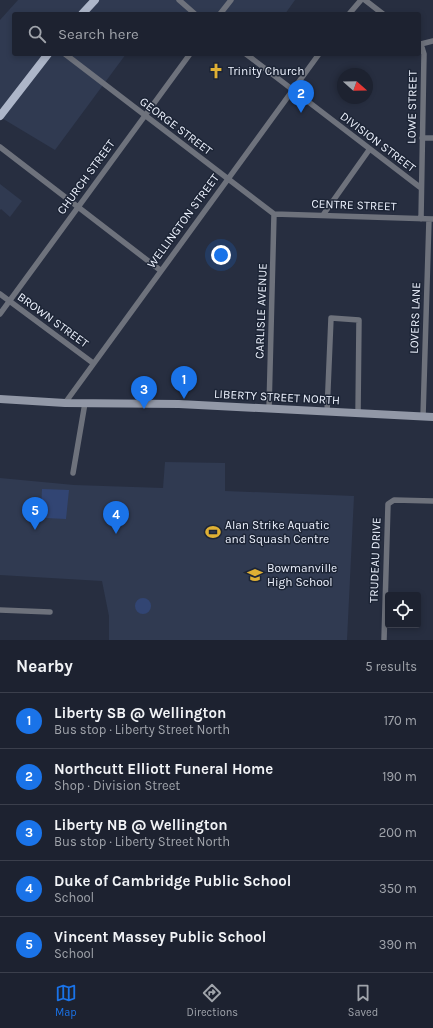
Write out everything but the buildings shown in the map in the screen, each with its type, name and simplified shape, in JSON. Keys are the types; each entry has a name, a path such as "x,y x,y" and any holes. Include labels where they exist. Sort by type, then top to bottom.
{"main road":[{"path":"84,12 95,0"},
{"path":"0,116 46,56"},
{"name":"LIBERTY STREET NORTH","path":"0,399 85,403 179,404 433,417"}],"street":[{"path":"179,0 193,12"},
{"path":"222,12 231,0"},
{"path":"351,12 361,0"},
{"path":"365,0 380,12"},
{"path":"421,43 433,42"},
{"name":"LOWE STREET","path":"421,46 424,54 421,219"},
{"name":"GEORGE STREET","path":"68,56 274,214"},
{"name":"CHURCH STREET","path":"0,314 188,56"},
{"name":"DIVISION STREET","path":"249,56 369,150 421,188"},
{"name":"WELLINGTON STREET","path":"65,402 318,56"},
{"path":"422,138 433,138"},
{"path":"0,147 77,208 160,270"},
{"path":"323,215 369,150"},
{"name":"CENTRE STREET","path":"274,214 431,219"},
{"name":"CARLISLE AVENUE","path":"269,409 274,214"},
{"name":"LOVERS LANE","path":"423,417 431,219"},
{"name":"BROWN STREET","path":"0,294 93,363"},
{"path":"327,412 331,318 344,318 359,320 358,414"},
{"path":"73,473 85,403"},
{"name":"TRUDEAU DRIVE","path":"384,640 388,504 394,500 433,501"},
{"path":"0,610 50,612"}],"shaded area":[{"path":"18,0 295,0 286,12 12,12 12,56 125,56 55,150 0,117 0,20"},
{"path":"0,184 22,201 10,217 1,209 0,210"},
{"name":"Bowmanville High School","path":"165,462 225,463 225,491 354,496 347,640 109,640 109,616 102,581 0,575 0,478 74,485 163,488"},
{"path":"42,489 69,490 66,519 46,518 41,509"},
{"path":"143,598 150,603 151,606 146,613 143,614 136,609 135,606 140,599"}],"place":[{"name":"Trinity Church","path":"216,71"},
{"name":"Northcutt Elliott Funeral Home","path":"301,113"},
{"name":"Liberty SB @ Wellington","path":"184,399"},
{"name":"Liberty NB @ Wellington","path":"144,409"},
{"name":"Vincent Massey Public School","path":"35,530"},
{"name":"Alan Strike Aquatic and Squash Centre","path":"213,532"},
{"name":"Duke of Cambridge Public School","path":"116,534"},
{"name":"Bowmanville High School","path":"255,575"}]}
